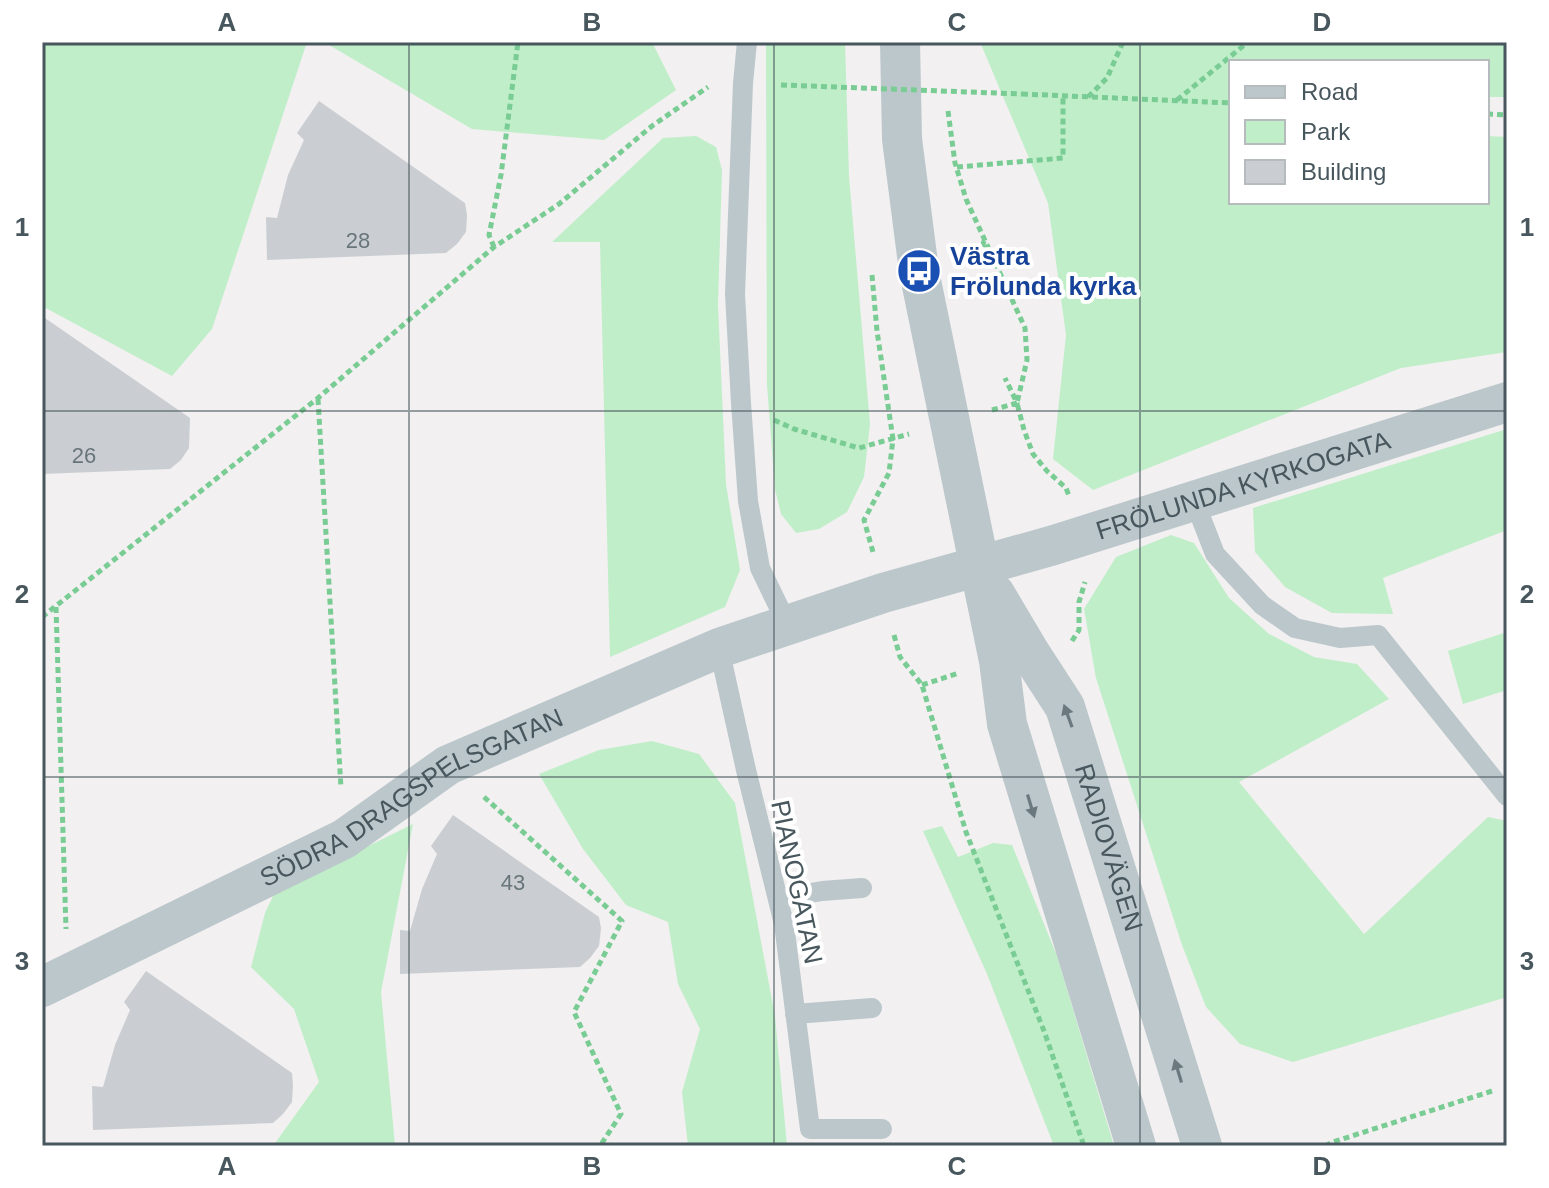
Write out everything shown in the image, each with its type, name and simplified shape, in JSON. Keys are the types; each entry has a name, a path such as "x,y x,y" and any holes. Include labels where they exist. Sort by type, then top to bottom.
{"street":[{"name":"RADIOVÄGEN","path":"900,42 902,139 919,271 999,661 1007,724 1136,1146"},
{"name":"FRÖLUNDA KYRKOGATA","path":"979,566 1507,402"},
{"name":"RADIOVÄGEN","path":"979,566 1065,707 1202,1146"},
{"name":"SÖDRA DRAGSPELSGATAN","path":"55,981 344,839 448,765 719,648 883,593 979,566"}],"lane":[{"path":"747,42 735,294 741,403 748,501 760,568 788,626"},
{"path":"1194,500 1215,554 1262,605 1295,628 1340,638 1378,635 1507,796"},
{"name":"PIANOGATAN","path":"719,648 784,924 810,1129 882,1129"},
{"path":"778,899 862,888"},
{"path":"795,1014 872,1008"}],"path":[{"path":"494,247 489,235 501,175 518,42"},
{"path":"1088,97 1107,78 1123,42"},
{"path":"1176,101 1248,42"},
{"path":"42,617 318,398 494,247 559,204 652,126 707,87 743,83"},
{"path":"947,83 957,167 966,199 1025,328 1027,360 1017,403"},
{"path":"781,85 1229,103"},
{"path":"957,167 1063,158 1063,96"},
{"path":"977,266 984,240"},
{"path":"1005,378 1017,403 1033,454 1066,488 1081,536"},
{"path":"318,398 344,839"},
{"path":"741,403 794,429 859,448 893,439 889,473 864,520 900,657 922,685 966,832 1044,1031 1084,1146"},
{"path":"55,981 56,606"},
{"path":"448,765 622,921 574,1012 621,1114 600,1146"},
{"path":"1325,1146 1492,1091"}],"green space":[{"path":"42,42 307,42 212,329 172,376 42,306"},
{"path":"324,42 652,42 676,90 604,140 472,129"},
{"path":"766,42 845,42 849,176 870,424 864,477 847,512 819,529 796,533 781,514 775,489 767,385"},
{"path":"980,42 1507,42 1507,97 1489,97 1489,60 1229,60 1229,204 1489,204 1489,136 1507,137 1507,352 1401,368 1093,490 1053,459 1066,335 1048,203"},
{"path":"696,136 716,147 722,170 718,305 726,484 740,570 725,607 610,657 600,242 552,242 663,138"},
{"path":"1507,429 1507,530 1383,578 1393,614 1332,613 1285,587 1255,552 1253,508"},
{"path":"1171,535 1194,543 1229,598 1269,634 1314,657 1357,664 1389,699 1239,782 1364,934 1488,817 1507,821 1507,997 1293,1062 1240,1044 1206,1007 1182,945 1096,678 1084,609 1116,557"},
{"path":"1507,632 1507,690 1463,704 1448,651"},
{"path":"652,741 699,754 735,803 775,1016 787,1146 688,1146 682,1092 700,1029 678,984 668,922 626,905 583,849 539,774 599,750"},
{"path":"413,824 381,992 395,1146 273,1146 319,1082 294,1009 251,967 265,913 275,892"},
{"path":"942,826 958,857 993,843 1012,845 1057,956 1114,1146 1054,1146 987,974 923,831"}],"building":[{"path":"319,101 465,203 466,232 457,244 446,253 267,260 266,217 277,218 288,175 304,140 297,133"},
{"path":"42,316 190,418 189,448 181,460 170,469 42,474"},
{"path":"453,815 599,917 599,946 580,967 400,974 400,930 410,931 422,889 437,854 431,846"},
{"path":"146,971 292,1073 292,1102 273,1123 93,1130 92,1086 103,1087 115,1045 130,1010 124,1002"}],"place":[{"name":"Västra Frölunda kyrka","path":"919,271"}]}
